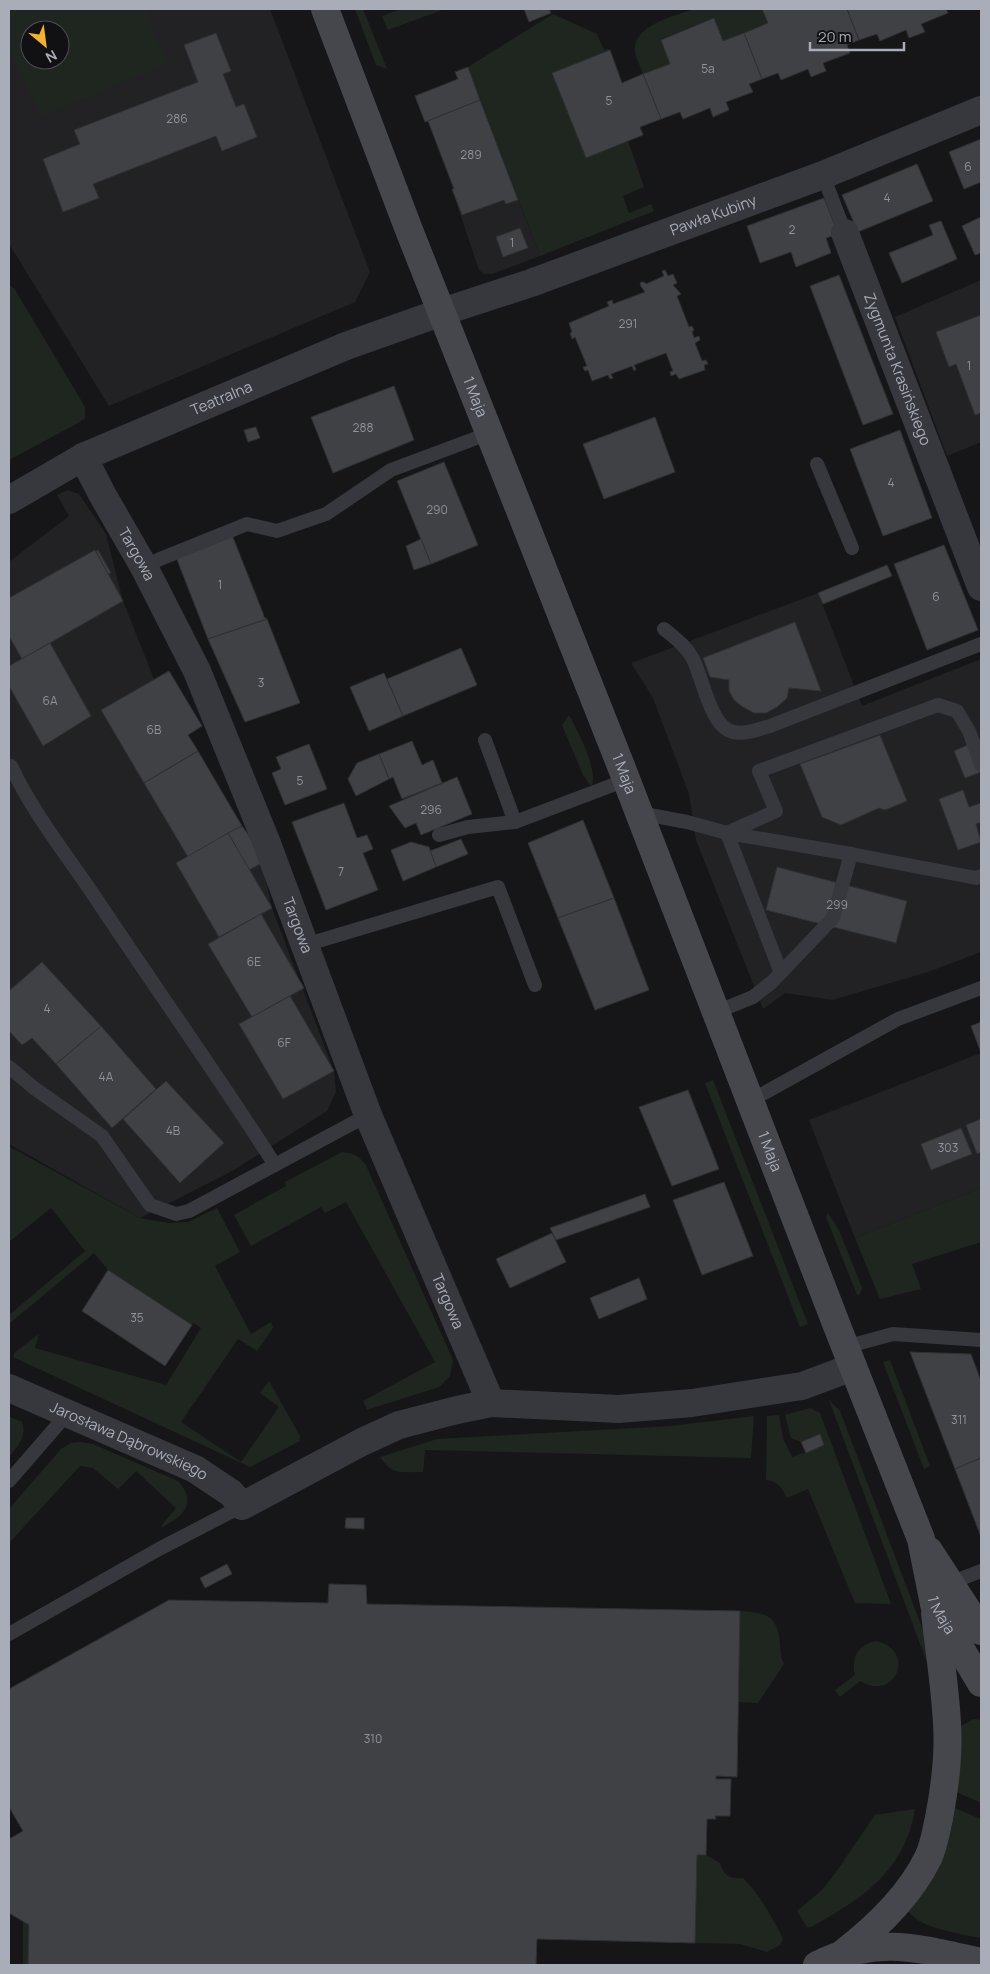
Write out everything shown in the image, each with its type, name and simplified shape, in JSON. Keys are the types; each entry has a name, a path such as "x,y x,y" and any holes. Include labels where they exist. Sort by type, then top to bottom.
{"street":[{"name":"1 Maja","path":"325,9 849,1357 942,1594 981,1683"},
{"name":"Pawła Kubiny","path":"442,312 531,283 822,175 981,110"},
{"name":"Zygmunta Krasińskiego","path":"845,232 978,571"},
{"name":"Teatralna","path":"9,500 83,457 346,346 442,312"},
{"name":"Targowa","path":"83,457 144,567 197,671 266,841 368,1115 491,1403"},
{"path":"242,1506 362,1442 399,1425 457,1410 491,1403 619,1410 692,1403 802,1386 849,1357"},
{"name":"Jarosława Dąbrowskiego","path":"9,1388 195,1469 231,1493 242,1506"},
{"name":"1 Maja","path":"942,1594 981,1632"},
{"path":"842,1954 867,1934 891,1910 914,1882 929,1857 943,1797 947,1724 942,1594"},
{"path":"817,1965 842,1954 864,1948 894,1946 925,1950 981,1962"}],"lane":[{"name":"Zygmunta Krasińskiego","path":"822,175 845,232"},
{"path":"144,567 247,524 277,531 326,514 391,470 490,433"},
{"path":"817,464 852,548"},
{"path":"664,628 683,644 693,659 718,720 729,731 744,733 770,726 981,644"},
{"path":"728,833 776,811 759,771 938,705 957,711 969,731 981,765"},
{"path":"485,740 515,822"},
{"path":"11,766 23,791 50,834 222,1084 275,1165"},
{"path":"439,835 468,827 515,822 626,780"},
{"path":"639,813 687,822 728,833 976,878 981,876"},
{"path":"728,833 781,973"},
{"path":"716,1012 752,997 781,973 833,918 851,854"},
{"path":"305,945 498,887 535,984"},
{"path":"750,1101 898,1019 981,988"},
{"path":"9,1066 34,1088 102,1136 150,1205 165,1212 176,1214 189,1211 368,1115"},
{"path":"849,1357 894,1334 981,1340"},
{"path":"9,1482 68,1413"},
{"path":"9,1634 159,1548 242,1506"},
{"path":"942,1594 981,1571"}],"shaded area":[{"path":"9,9 270,9 370,272 355,302 109,406 9,244"},
{"path":"9,9 145,9 167,64 41,117 9,47"},
{"path":"355,9 363,9 387,69 376,65"},
{"path":"401,9 445,9 388,30 382,16"},
{"path":"694,9 762,9 768,23 723,41 714,18 661,39 670,64 643,74 635,52 636,43 640,35 656,23"},
{"path":"553,14 597,34 604,50 610,50 553,73 586,158 628,141 644,187 623,196 629,213 651,204 654,211 540,256 468,67"},
{"path":"480,100 540,256 492,274 484,274 479,270 452,189 454,188 428,121"},
{"path":"981,280 981,442 947,456 895,317"},
{"path":"9,285 14,288 81,400 85,408 85,418 9,460"},
{"path":"68,490 79,494 106,534 123,601 154,679 169,671 202,726 188,735 262,863 272,908 334,1071 336,1092 327,1111 234,1170 140,1218 9,1144 9,562 69,516 57,495"},
{"path":"818,593 862,706 981,659 981,952 928,972 832,1000 785,993 763,1009 696,840 689,794 653,698 631,663"},
{"path":"569,715 589,760 593,778 592,785 583,775 562,725"},
{"path":"981,1053 981,1188 855,1238 809,1120"},
{"path":"713,1080 808,1324 800,1327 705,1083"},
{"path":"10,1147 140,1218 169,1223 188,1222 217,1208 240,1252 215,1266 251,1334 271,1322 273,1328 257,1351 238,1339 181,1422 241,1462 279,1407 260,1393 269,1381 300,1436 300,1441 250,1467 13,1357 15,1352 39,1334 35,1348 166,1385 201,1328 193,1323 192,1325 108,1270 94,1253 9,1324 9,1315 85,1251 51,1208 9,1242"},
{"path":"342,1152 356,1155 366,1165 453,1360 450,1376 439,1387 367,1410 363,1401 435,1362 346,1202 325,1213 321,1207 251,1246 234,1215 286,1186 285,1182"},
{"path":"981,1188 981,1242 912,1264 921,1289 880,1299 855,1238"},
{"path":"828,1213 839,1230 862,1288 860,1294 857,1295 826,1217"},
{"path":"890,1360 930,1466 924,1469 883,1362"},
{"path":"829,1400 840,1411 929,1646 935,1684"},
{"path":"810,1408 820,1413 891,1604 855,1603 808,1489 787,1498 779,1486 774,1482 766,1480 767,1416 779,1415 783,1438 792,1457 824,1445 820,1435 801,1442 791,1438 785,1415"},
{"path":"754,1416 751,1458 425,1450 423,1472 398,1472 384,1463 380,1457 437,1439 670,1426"},
{"path":"10,1417 22,1422 23,1432 21,1441 9,1457"},
{"path":"71,1443 93,1444 178,1481 187,1496 187,1503 182,1514 162,1527 176,1508 136,1471 118,1489 93,1468 80,1466 9,1543 9,1509 61,1449"},
{"path":"740,1611 766,1615 774,1623 779,1636 784,1664 758,1703 739,1702"},
{"path":"876,1641 889,1646 896,1654 898,1663 897,1673 892,1680 883,1685 873,1686 860,1681 840,1697 835,1690 855,1675 854,1663 857,1653 865,1645"},
{"path":"973,1719 981,1720 981,1803 954,1791 960,1727"},
{"path":"952,1807 981,1819 981,1938 928,1925 911,1915 907,1908"},
{"path":"915,1809 910,1831 902,1850 878,1881 864,1894 811,1927 807,1927 797,1911 822,1890 875,1815"},
{"path":"697,1855 706,1855 720,1863 723,1871 728,1876 743,1878 749,1884 781,1934 783,1940 780,1945 767,1952 740,1944 695,1943"},
{"path":"23,1921 29,1925 28,1965 23,1965"}],"building":[{"path":"524,9 549,9 551,13 529,22"},
{"path":"762,9 847,9 859,40 847,45 850,53 823,63 826,71 811,77 808,69 781,80 778,73 762,79 744,33 768,23"},
{"path":"847,9 946,9 948,13 921,24 925,32 909,38 906,30 880,41 877,34 859,40"},
{"path":"714,18 723,41 744,33 762,79 749,84 753,92 726,102 729,110 713,117 710,108 683,119 680,112 661,119 643,74 670,64 661,40"},
{"path":"216,33 231,71 223,74 236,107 244,104 257,137 222,151 216,136 93,184 99,198 63,212 43,159 80,144 74,130 198,82 184,45"},
{"path":"610,50 622,83 643,74 661,119 640,127 643,135 586,158 552,73"},
{"path":"468,67 480,100 425,122 415,96 458,79 455,72"},
{"path":"480,100 518,200 506,204 504,200 462,215 428,121"},
{"path":"981,139 981,182 964,189 949,152"},
{"path":"917,164 933,201 858,232 842,195"},
{"path":"824,198 838,234 826,238 831,253 796,267 791,252 760,263 747,226"},
{"path":"981,217 981,253 975,255 962,226"},
{"path":"941,221 957,259 902,283 889,253 933,235 929,225"},
{"path":"520,228 528,248 503,257 496,237"},
{"path":"665,270 668,276 673,274 677,283 673,285 681,294 677,296 689,327 692,326 694,330 692,331 694,338 699,336 700,340 695,343 702,361 706,360 708,364 704,365 705,370 679,379 676,374 671,376 670,372 673,371 666,353 634,365 636,369 634,371 632,366 611,374 613,378 610,379 608,375 592,381 588,370 585,371 583,367 587,366 575,337 572,339 569,323 609,306 607,302 612,300 613,304 645,292 640,285 641,282 646,284 664,276 662,271"},
{"path":"839,275 893,414 863,425 810,286"},
{"path":"981,315 981,413 975,415 956,364 949,367 936,332"},
{"path":"394,386 414,440 333,473 311,417"},
{"path":"655,417 675,472 604,499 583,444"},
{"path":"256,427 260,438 248,442 244,430"},
{"path":"900,430 932,518 883,536 850,449"},
{"path":"444,462 478,545 431,564 397,481"},
{"path":"232,535 264,617 267,619 208,639 176,557"},
{"path":"421,539 431,564 414,570 406,546"},
{"path":"944,545 978,630 927,650 894,564"},
{"path":"95,550 123,601 22,659 9,636 9,598"},
{"path":"98,550 111,573 108,574 96,551"},
{"path":"887,565 892,576 823,604 818,593"},
{"path":"267,619 300,703 245,722 208,639"},
{"path":"795,622 821,691 789,688 787,698 777,707 766,713 754,713 734,700 729,691 729,680 710,677 703,658"},
{"path":"50,643 91,716 43,746 9,686 9,666"},
{"path":"461,648 477,685 403,716 387,679"},
{"path":"169,671 202,726 188,735 198,751 144,783 101,710"},
{"path":"384,673 403,716 369,731 350,687"},
{"path":"880,735 907,801 885,810 879,808 841,825 822,817 800,764"},
{"path":"981,739 981,772 965,778 954,751"},
{"path":"412,741 422,765 433,760 442,783 402,799 393,777 389,779 379,754"},
{"path":"309,744 327,789 285,805 272,773 281,769 276,757"},
{"path":"198,751 242,826 188,857 144,783"},
{"path":"379,754 389,779 356,796 348,779 357,763"},
{"path":"457,777 472,814 421,835 416,823 405,828 389,806"},
{"path":"963,790 969,807 981,803 981,822 976,824 981,842 958,850 939,799"},
{"path":"344,803 357,838 367,835 373,849 363,853 378,890 326,910 292,822"},
{"path":"583,820 614,898 558,918 528,843"},
{"path":"242,826 255,844 262,863 249,870 228,833"},
{"path":"228,833 272,908 219,937 176,863"},
{"path":"461,839 468,854 436,867 430,851"},
{"path":"411,842 429,847 436,867 403,881 391,850"},
{"path":"777,867 907,901 896,943 766,910"},
{"path":"614,898 649,990 595,1010 558,918"},
{"path":"261,914 304,988 252,1017 208,944"},
{"path":"42,962 101,1026 56,1064 32,1038 22,1045 9,1031 9,991"},
{"path":"290,996 334,1071 283,1099 239,1024"},
{"path":"981,1022 981,1053 971,1026"},
{"path":"101,1026 156,1089 112,1128 56,1064"},
{"path":"166,1081 224,1143 180,1183 123,1119"},
{"path":"688,1090 719,1169 672,1186 639,1107"},
{"path":"981,1119 981,1152 977,1154 966,1125"},
{"path":"961,1128 972,1154 931,1170 921,1144"},
{"path":"724,1182 753,1256 702,1275 673,1200"},
{"path":"645,1194 650,1207 556,1240 550,1228"},
{"path":"552,1233 566,1262 510,1288 496,1259"},
{"path":"108,1270 192,1325 165,1366 82,1311"},
{"path":"639,1278 647,1299 599,1319 590,1298"},
{"path":"910,1352 971,1354 981,1381 981,1458 955,1469"},
{"path":"820,1434 824,1445 806,1453 801,1442"},
{"path":"981,1458 981,1537 955,1469"},
{"path":"346,1518 364,1518 364,1529 345,1528"},
{"path":"227,1564 232,1574 205,1588 200,1578"},
{"path":"329,1584 366,1585 367,1604 740,1611 737,1777 716,1776 716,1779 731,1779 730,1816 715,1816 716,1819 707,1819 706,1855 697,1855 695,1943 537,1939 536,1965 28,1965 29,1925 9,1913 9,1839 23,1831 9,1807 9,1689 169,1600 328,1603"}]}
